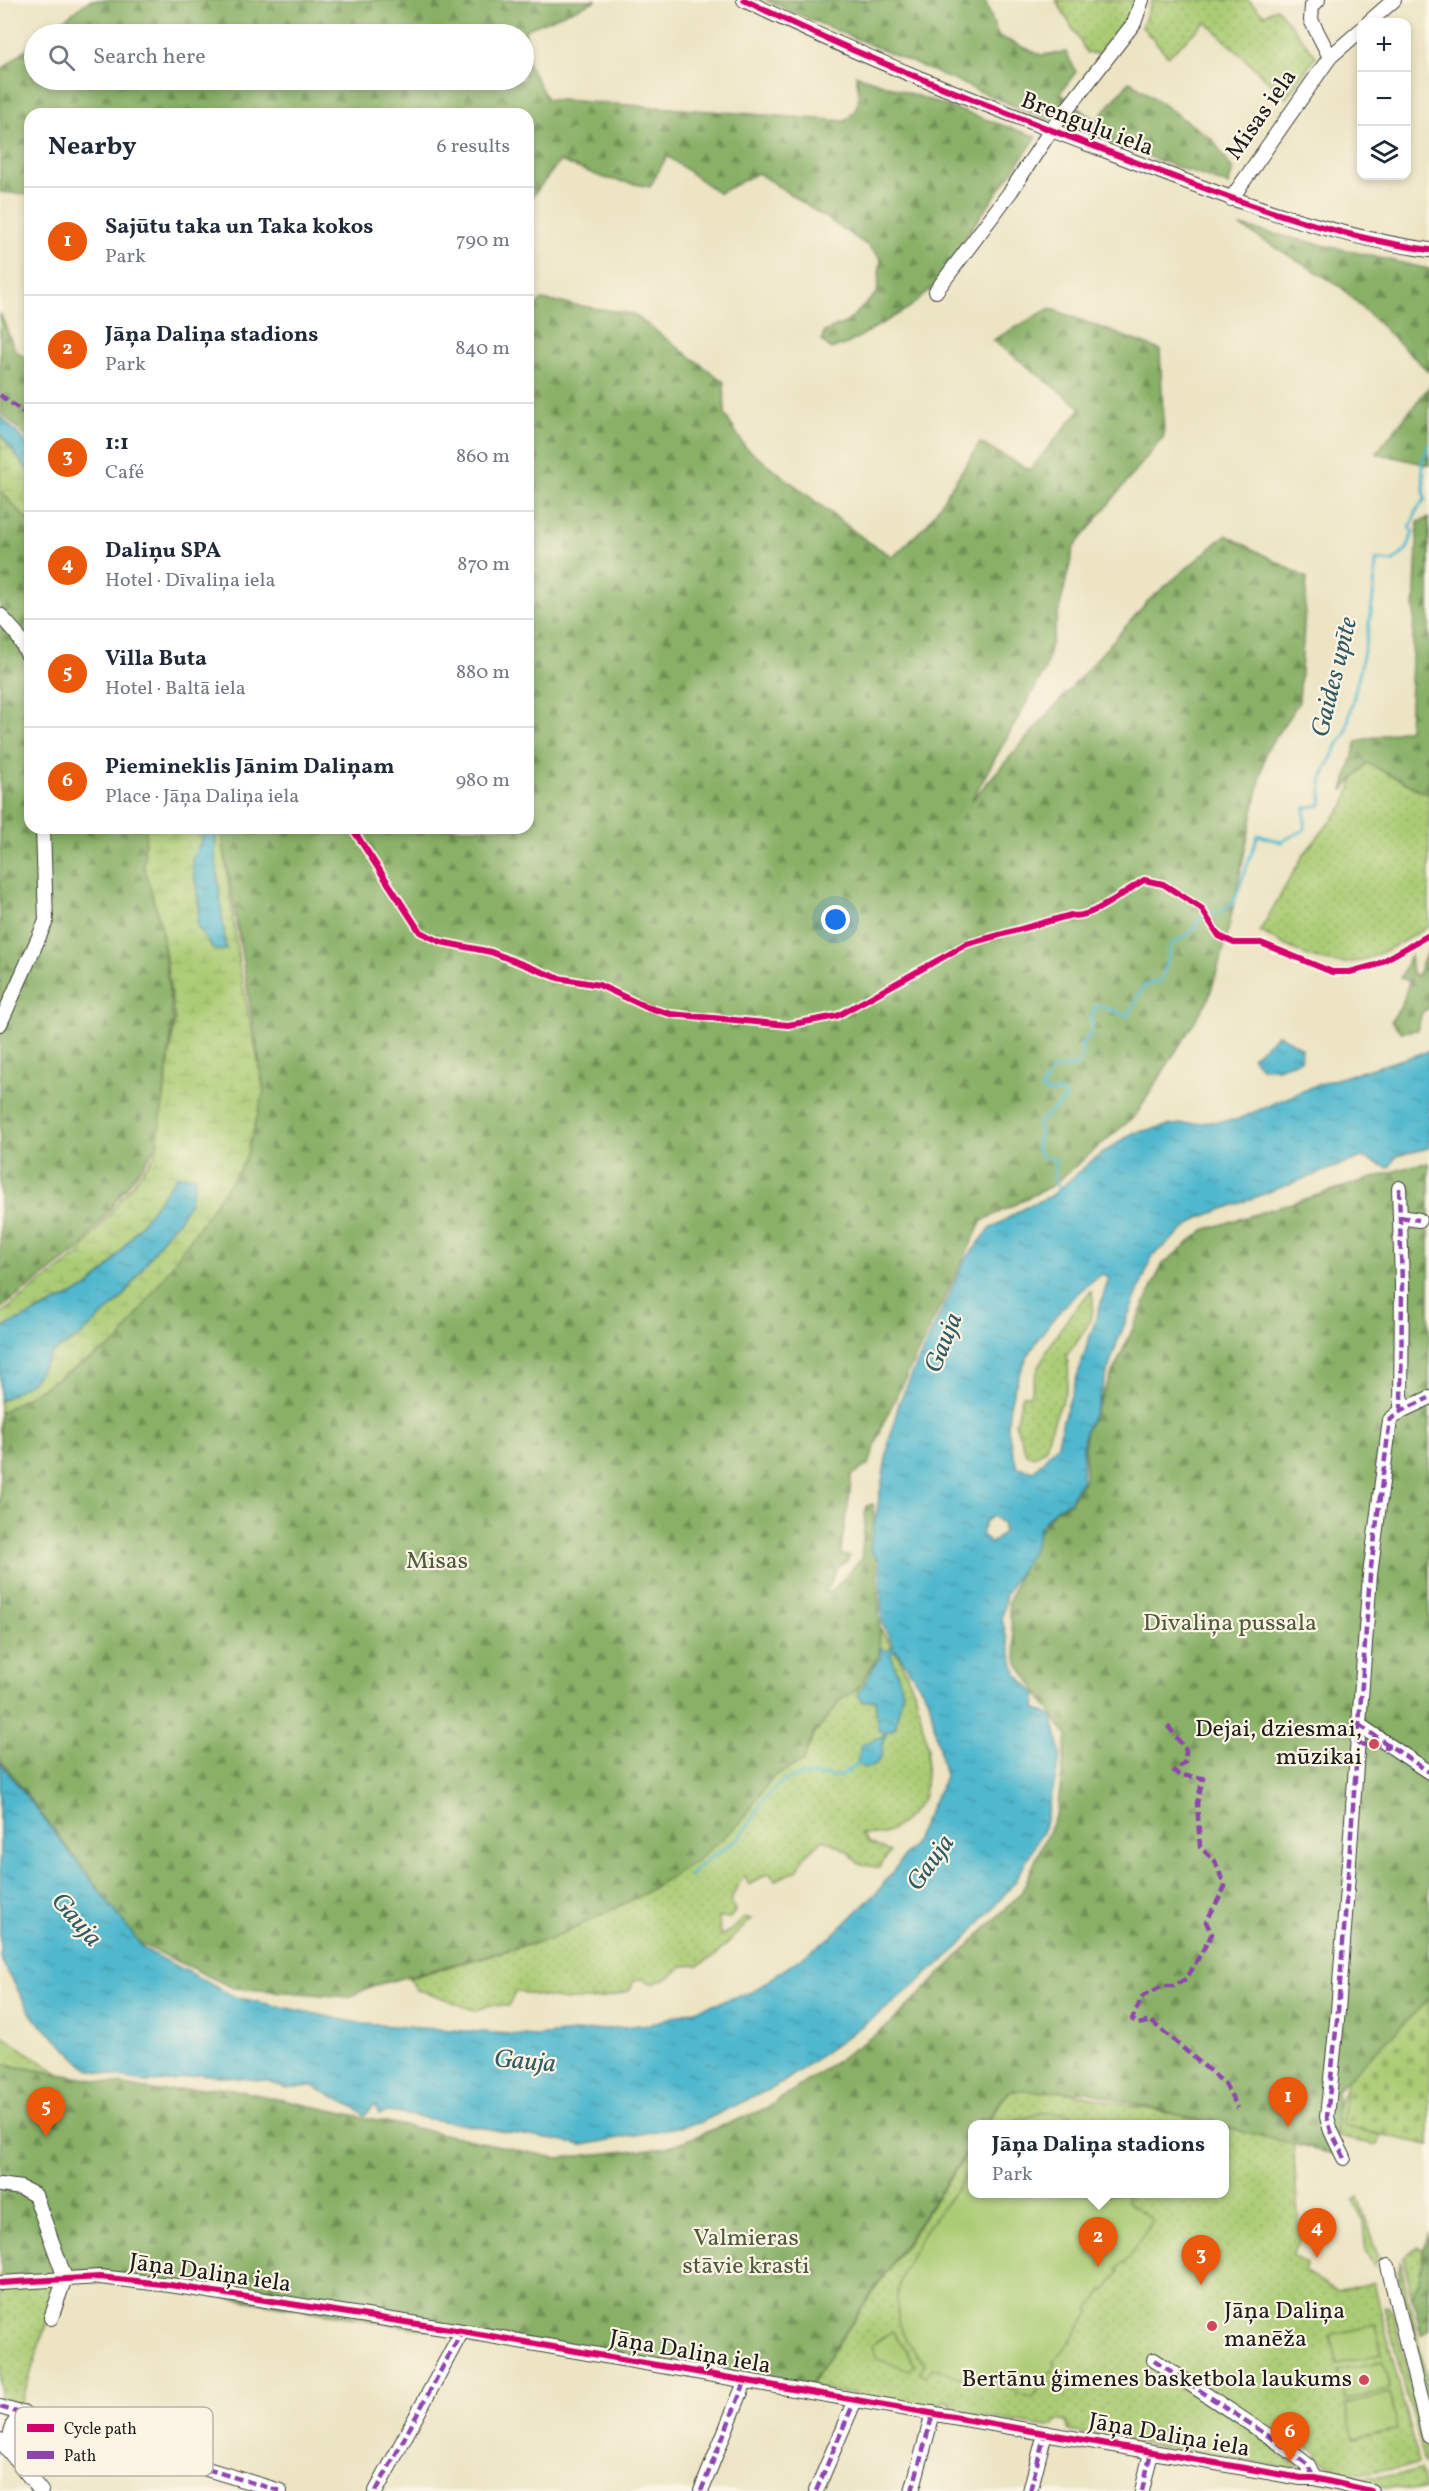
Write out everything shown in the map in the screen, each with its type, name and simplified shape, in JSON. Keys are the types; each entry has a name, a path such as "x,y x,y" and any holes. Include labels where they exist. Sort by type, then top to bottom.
{"street":[{"name":"Brenguļu iela","path":"744,0 837,45 1231,199 1344,236 1429,250"},
{"path":"936,291 1011,191 1051,130 1134,23 1142,0"},
{"name":"Misas iela","path":"1318,0 1312,6 1311,20 1330,57"},
{"path":"1374,18 1394,0"},
{"name":"Misas iela","path":"1231,199 1330,57 1357,33"},
{"path":"0,615 16,633 24,648"},
{"path":"0,1023 46,921 43,834"},
{"path":"1399,1188 1401,1411"},
{"path":"1400,1217 1419,1220"},
{"path":"1344,2158 1327,2117 1373,1542 1390,1420 1401,1411 1429,1398"},
{"path":"1359,1725 1429,1772"},
{"path":"1357,1744 1392,1747"},
{"path":"0,2185 21,2188 35,2195 65,2278 51,2318"},
{"path":"1388,2266 1429,2436"},
{"name":"Jāņa Daliņa iela","path":"0,2283 100,2277 170,2285 462,2331 1045,2433 1312,2485 1371,2491"},
{"path":"376,2491 462,2331"},
{"path":"1154,2360 1279,2443 1308,2465 1312,2485"},
{"path":"701,2491 745,2382"},
{"path":"816,2491 855,2400"},
{"path":"0,2407 15,2410"},
{"path":"912,2491 933,2414"},
{"path":"10,2451 9,2436 15,2421"},
{"path":"1030,2491 1045,2433"},
{"path":"0,2440 15,2457"},
{"path":"1142,2491 1151,2452"},
{"path":"213,2470 280,2491"},
{"path":"29,2476 41,2491"}],"green space":[{"path":"90,0 597,0 534,26 534,24 58,24"},
{"path":"765,0 985,0 998,36 1041,55 1066,52 1076,72 1060,93 1096,121 1130,81 1213,140 1233,170 1228,185 1059,125"},
{"path":"1056,0 1136,0 1140,4 1102,54 1087,53"},
{"path":"1152,0 1248,0 1264,15 1277,8 1316,56 1286,98 1206,22 1168,56 1142,27"},
{"path":"24,51 24,90 534,90 534,75 547,99 845,121 857,106 856,75 1037,137 966,236 940,281 909,308 847,344 831,349 822,341 824,332 847,322 877,293 881,259 867,245 758,173 719,193 667,156 650,187 604,178 560,161 534,194 534,108 24,108 24,194 0,192 0,71"},
{"path":"1240,226 1429,269 1429,372 1340,286"},
{"name":"Misas","path":"542,300 633,314 724,382 725,415 745,447 867,541 893,557 928,523 980,443 1030,470 1081,408 993,340 1050,308 1160,350 1164,436 1074,547 1045,670 971,801 1149,600 1226,535 1307,578 1299,702 1266,751 1225,945 1208,1000 1136,1115 1053,1185 982,1221 883,1424 869,1464 851,1476 841,1555 850,1556 846,1563 839,1566 825,1593 832,1591 861,1559 866,1506 873,1504 880,1628 879,1654 857,1690 842,1699 813,1736 803,1761 772,1777 741,1822 696,1861 640,1896 553,1938 372,1986 349,1997 233,1988 139,1943 0,1759 0,1413 118,1342 264,1091 222,834 534,834 534,307"},
{"path":"0,313 15,350 24,357 24,434 0,412"},
{"path":"1429,387 1429,465 1376,453"},
{"path":"0,434 24,465 24,516 0,490"},
{"path":"0,490 24,516 24,834 146,834 144,867 161,925 173,1021 158,1145 79,1250 0,1309"},
{"path":"1429,518 1429,795 1367,763 1343,791 1357,741 1409,729 1418,522"},
{"path":"1363,756 1429,759 1429,926 1382,953 1363,960 1346,963 1328,962 1287,946 1260,931 1304,854 1344,805"},
{"path":"146,834 204,834 192,860 199,905 197,926 226,949 215,853 216,834 222,834 240,970 264,1091 245,1161 118,1342 0,1413 0,1401 32,1382 52,1353 78,1338 123,1297 165,1235 180,1219 108,1268 87,1288 0,1329 0,1314 78,1255 156,1153 175,1020 161,925 144,867"},
{"path":"1429,947 1429,1008 1422,1012 1417,1030 1401,1032 1391,1021 1402,1005 1409,981 1400,978 1410,956 1412,973 1417,976"},
{"path":"1429,1163 1429,1999 1337,2090 1337,2137 1333,2154 1229,2128 1229,2120 1198,2120 1087,2092 1008,2091 988,2120 968,2120 968,2150 806,2391 100,2277 0,2283 0,2064 159,2091 222,2087 556,2158 669,2147 767,2108 890,2024 1021,1893 1057,1812 1067,1736 1018,1664 1008,1603 1032,1540 1055,1510 1070,1503 1085,1478 1085,1433 1162,1265 1204,1230 1415,1165"},
{"path":"1091,1291 1093,1308 1091,1317 1066,1356 1068,1379 1066,1390 1046,1448 1035,1456 1027,1455 1015,1423 1023,1395 1030,1395 1039,1366 1053,1339"},
{"path":"880,1628 900,1659 916,1695 928,1748 924,1798 902,1823 884,1834 861,1834 869,1843 890,1852 879,1868 858,1863 848,1851 824,1839 804,1857 797,1871 775,1880 769,1873 749,1885 744,1875 731,1899 735,1911 730,1918 719,1917 720,1936 733,1929 744,1918 751,1919 715,1956 698,1965 683,1966 669,1977 653,1984 643,1979 634,1980 630,1990 601,1999 560,1999 516,1991 508,2006 489,2005 477,2011 417,1990 409,1978 553,1938 741,1822 772,1777 803,1761 813,1736 842,1699 857,1690 878,1655"},
{"path":"1429,1999 1429,2145 1342,2126 1347,2080"},
{"path":"0,2034 61,2075 0,2064"},
{"path":"1014,2082 1203,2120 990,2120"},
{"path":"1346,2089 1342,2126 1382,2135 1377,2145 1339,2137 1335,2131 1333,2119"},
{"path":"1040,2113 1064,2113 1082,2120 1020,2120"},
{"path":"1229,2125 1293,2138 1299,2233 1303,2236 1292,2254 1307,2264 1304,2271 1336,2291 1374,2283 1418,2463 1399,2468 1345,2475 1317,2456 1319,2453 1290,2437 1288,2440 1284,2438 1276,2447 1299,2466 1291,2469 1069,2431 1066,2422 1056,2420 1054,2425 1048,2427 953,2412 950,2402 943,2401 939,2406 930,2408 809,2387 968,2152 968,2198 1229,2198"},
{"path":"968,2173 968,2198 1128,2198 1127,2202 1153,2220 1124,2264 1122,2263 1117,2270 1119,2272 1089,2309 1092,2311 1054,2362 1056,2364 1032,2398 1018,2393 993,2376 960,2378 932,2367 926,2376 920,2372 925,2363 906,2338 897,2313 899,2288 907,2262"},
{"path":"1358,2197 1378,2257 1375,2267 1366,2253 1363,2221 1353,2201"},
{"path":"1429,2233 1429,2329 1421,2335 1413,2298 1419,2282 1424,2247"},
{"path":"1418,2246 1424,2249 1419,2282 1413,2298 1403,2258"},
{"path":"1400,2261 1429,2390 1429,2411 1398,2270"},
{"path":"60,2279 20,2407 15,2407 15,2410 0,2407 0,2283"},
{"path":"1384,2305 1389,2306 1395,2320 1429,2462 1424,2463"},
{"path":"1375,2325 1382,2353 1337,2364 1330,2335"},
{"path":"892,2331 915,2365 910,2370 877,2359 872,2345"},
{"name":"Bertānu ģimenes basketbola laukums","path":"1383,2361 1390,2389 1345,2400 1338,2371"},
{"path":"1390,2393 1398,2429 1354,2439 1345,2404"},
{"path":"1420,2469 1425,2489 1360,2483 1343,2478 1395,2476"}],"water":[{"path":"0,416 24,440 24,465 0,434"},
{"path":"204,834 216,834 215,853 226,950 214,950 197,926 199,905 192,860"},
{"path":"1278,1034 1302,1048 1301,1060 1277,1068 1262,1068 1252,1057"},
{"name":"Gauja","path":"1429,1051 1429,1148 1396,1156 1389,1168 1362,1157 1197,1219 1153,1255 1116,1345 1097,1406 1084,1434 1082,1479 1069,1502 1056,1508 1040,1526 1033,1550 1006,1594 1002,1619 1016,1673 1037,1695 1035,1708 1053,1717 1061,1755 1044,1828 1015,1882 959,1947 891,2005 782,2083 699,2123 583,2145 389,2112 379,2114 375,2105 365,2115 312,2086 285,2088 268,2081 199,2074 173,2081 142,2082 88,2069 33,2017 0,1958 0,1762 144,1949 235,1997 363,2024 536,2036 650,2024 752,1992 832,1936 878,1891 913,1845 945,1777 929,1700 896,1650 891,1653 903,1691 895,1728 887,1731 882,1745 882,1756 875,1765 865,1769 857,1764 861,1745 883,1736 884,1732 878,1730 875,1700 863,1702 858,1695 880,1659 881,1647 887,1651 894,1647 882,1623 879,1561 870,1549 889,1442 899,1403 965,1260 990,1229 1026,1207 1051,1196 1095,1158 1133,1133 1172,1125 1236,1120 1317,1085","holes":["1102,1274 1109,1278 1063,1420 1058,1444 1034,1471 1017,1467 1008,1422 1011,1400 1018,1378 1027,1358 1053,1319 1068,1302","993,1516 1003,1524 1003,1532 991,1544 981,1534 985,1522"]},
{"path":"177,1176 196,1177 190,1201 180,1219 165,1235 123,1297 78,1338 52,1353 32,1382 0,1401 0,1329 87,1288 108,1268"}],"waterway":[{"name":"Gaides upīte","path":"1060,1190 1054,1177 1056,1160 1043,1156 1036,1149 1040,1134 1038,1123 1067,1098 1060,1092 1048,1093 1041,1089 1053,1069 1076,1066 1084,1054 1080,1047 1092,1032 1091,1016 1097,1005 1128,1016 1144,986 1162,980 1172,944 1188,934 1204,914 1221,912 1234,902 1258,835 1281,842 1305,829 1305,808 1321,805 1322,778 1339,742 1345,735 1360,670 1369,626 1376,560 1392,562 1407,550 1413,531 1410,528 1418,508 1425,500 1422,463 1429,444"},
{"path":"689,1877 700,1865 739,1837 762,1803 778,1785 806,1775 839,1777 857,1764"}],"marked path":[{"path":"0,395 24,413"},
{"path":"1399,1188 1402,1284 1401,1411"},
{"path":"1400,1217 1419,1220"},
{"path":"1344,2158 1327,2117 1338,2011 1370,1575 1390,1420 1401,1411 1429,1398"},
{"path":"1359,1725 1429,1772"},
{"path":"1168,1726 1186,1750 1185,1762 1174,1771 1179,1775 1203,1778 1197,1803 1200,1847 1215,1861 1225,1887 1206,1922 1212,1934 1187,1978 1174,1986 1163,1986 1143,1996 1132,2019 1138,2024 1151,2021 1225,2084 1238,2108"},
{"path":"1357,1744 1390,1747"},
{"path":"376,2491 462,2331"},
{"path":"1154,2360 1279,2443 1308,2465 1314,2478"},
{"path":"701,2491 745,2382"},
{"path":"816,2491 855,2400"},
{"path":"0,2407 15,2412"},
{"path":"912,2491 933,2413"},
{"path":"1030,2491 1045,2433"},
{"path":"1142,2491 1151,2452"},
{"path":"213,2471 280,2491"}],"cycle path":[{"path":"744,0 922,79 1224,195 1304,222 1387,243 1429,250"},
{"path":"356,834 420,932 441,942 491,952 558,978 599,985 646,1007 671,1014 788,1025 837,1016 967,944 1071,915 1078,916 1087,913 1108,904 1144,880 1163,884 1201,908 1219,936 1234,943 1261,943 1332,972 1350,972 1376,965 1429,935"},
{"path":"0,2283 100,2277 170,2285 462,2331 1301,2478 1314,2478 1371,2491"}],"place":[{"name":"Dejai, dziesmai, mūzikai","path":"1374,1744"},
{"name":"Sajūtu taka un Taka kokos","path":"1288,2127"},
{"name":"Villa Buta","path":"46,2137"},
{"name":"Daliņu SPA","path":"1317,2258"},
{"name":"Jāņa Daliņa stadions","path":"1098,2267"},
{"name":"1:1","path":"1201,2285"},
{"name":"Jāņa Daliņa manēža","path":"1212,2326"},
{"name":"Bertānu ģimenes basketbola laukums","path":"1364,2380"},
{"name":"Piemineklis Jānim Daliņam","path":"1290,2462"}],"park label":[{"name":"Dīvaliņa pussala","path":"1230,1624"},
{"name":"Valmieras stāvie krasti","path":"746,2253"}]}
